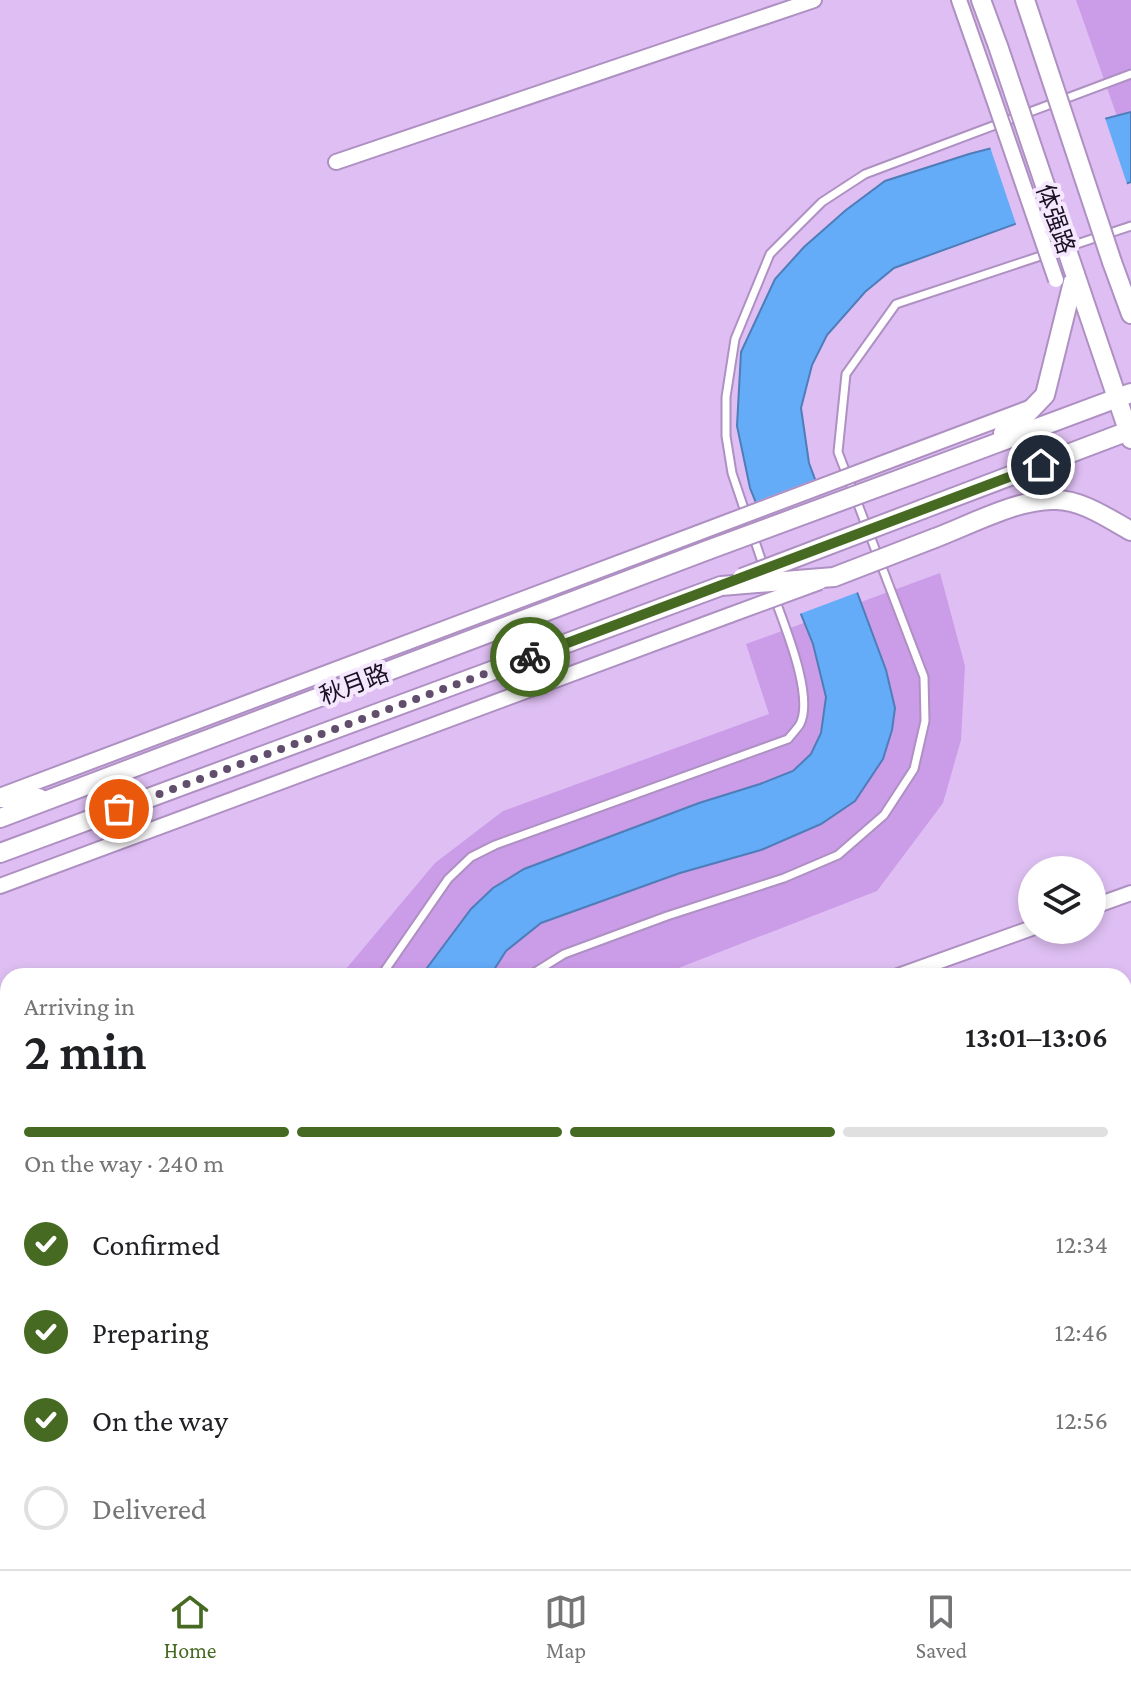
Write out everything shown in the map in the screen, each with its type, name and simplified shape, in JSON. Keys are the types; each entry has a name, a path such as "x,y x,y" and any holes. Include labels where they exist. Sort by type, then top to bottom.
{"main road":[{"name":"体强路","path":"981,0 1075,274 1124,395 1130,434"},
{"name":"体强路","path":"1025,0 1131,314"},
{"path":"1113,264 1131,283"},
{"path":"984,447 1021,420 1045,395 1075,274"},
{"path":"984,447 1124,395"},
{"name":"秋月路","path":"0,853 1130,434"},
{"name":"秋月路","path":"0,818 984,447"},
{"path":"721,586 834,577 1027,503 1057,499 1085,507 1131,531"},
{"path":"0,797 53,798"}],"street":[{"path":"336,162 814,0"},
{"path":"959,0 1067,312"},
{"path":"0,797 1033,407"},
{"path":"0,886 834,577"},
{"path":"1106,902 1131,893"},
{"path":"920,968 1018,933"}],"lane":[{"path":"387,968 448,879 471,857 495,845 788,739 801,722 804,699 794,658 741,504 726,436 731,352 770,254 822,202 865,174 1131,74"},
{"path":"542,968 564,954 784,878 838,855 884,815 914,769 925,721 924,677 838,452 846,374 896,304 1131,226"}],"shaded area":[{"path":"1076,0 1131,0 1131,156"},
{"path":"940,573 965,666 961,740 943,803 877,891 679,968 347,968 435,863 503,811 769,714 746,644"}],"water":[{"path":"1131,112 1131,182 894,268 865,292 827,335 812,365 801,408 809,463 886,670 895,708 883,759 855,801 821,824 761,850 680,873 541,923 506,951 495,968 427,968 471,909 493,888 524,869 793,771 811,754 821,733 826,697 813,644 750,488 737,426 741,352 775,279 804,247 846,210 885,181 969,154"}],"pier":[{"path":"1104,115 1128,187 1017,227 989,144"},
{"path":"819,478 861,591 797,615 752,503"}],"way so far":[{"path":"119,809 530,657"}],"route":[{"path":"530,657 1041,465"}]}
